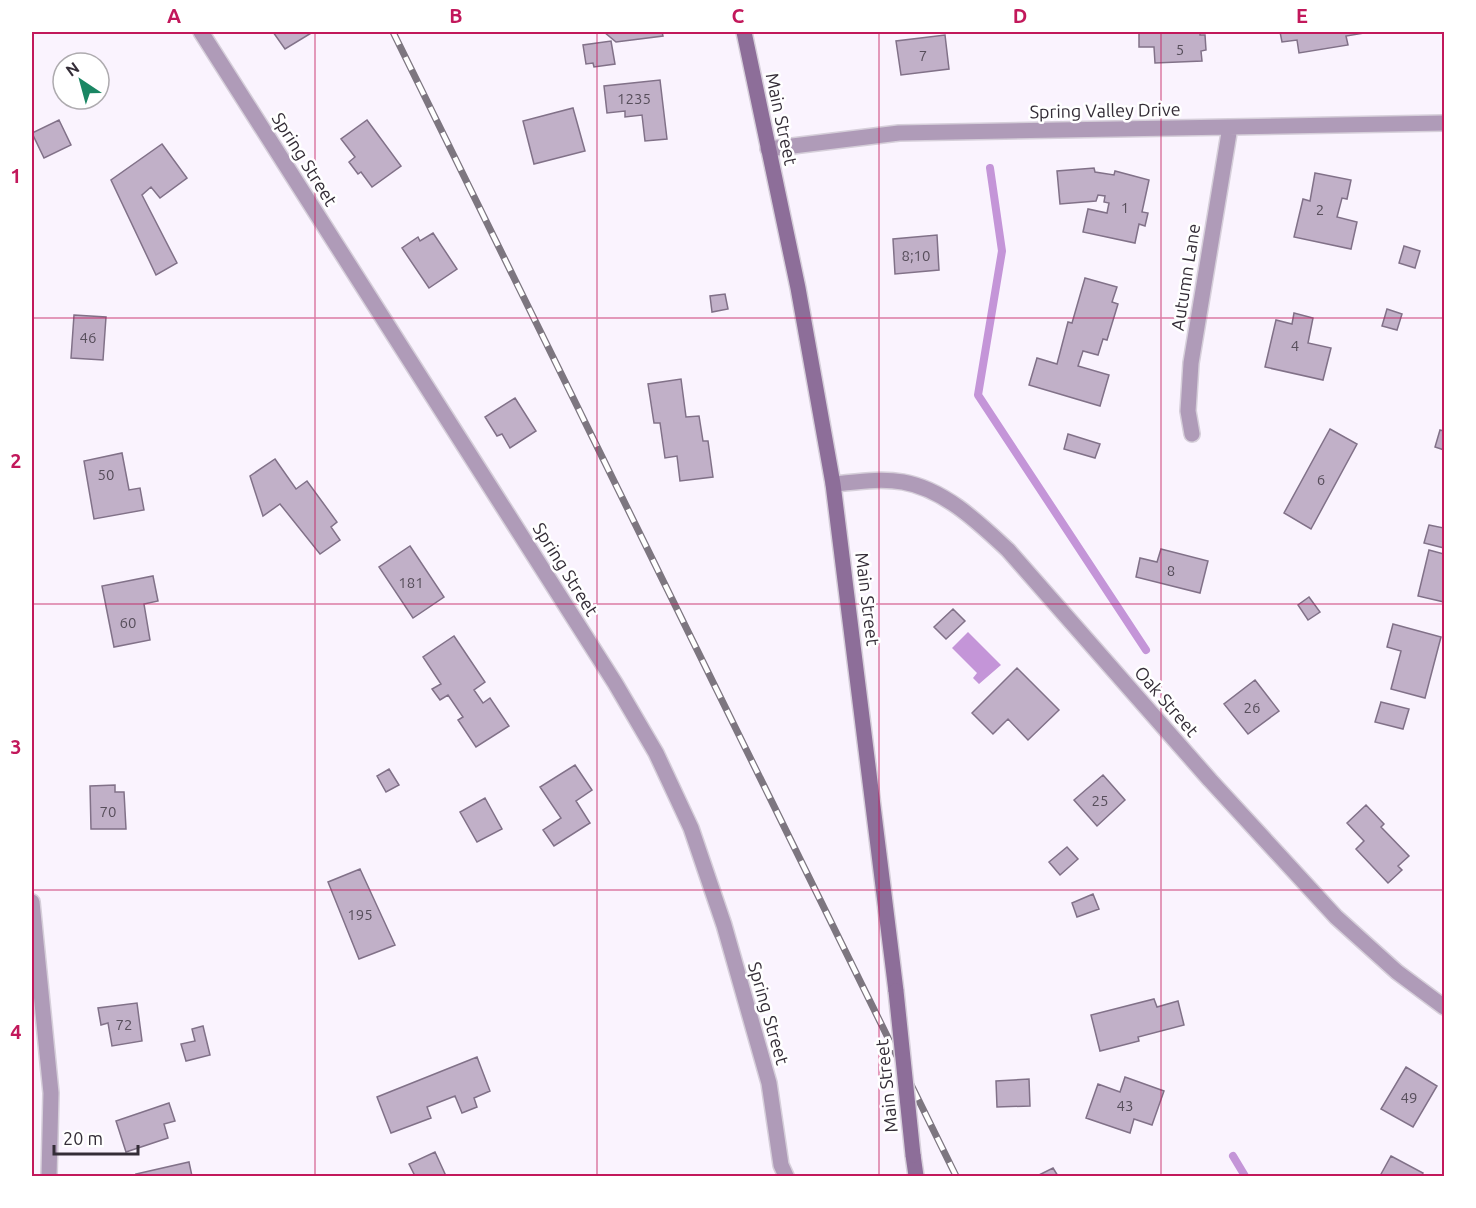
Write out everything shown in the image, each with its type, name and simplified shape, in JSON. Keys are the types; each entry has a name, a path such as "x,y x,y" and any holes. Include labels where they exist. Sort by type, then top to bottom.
{"main road":[{"name":"Main Street","path":"744,32 800,299 833,484 896,991 916,1176"}],"street":[{"name":"Spring Street","path":"201,32 615,682 656,753 691,828 724,925 769,1083 781,1165 786,1176"},
{"name":"Spring Valley Drive","path":"768,148 899,133 1444,123"},
{"name":"Autumn Lane","path":"1192,434 1188,411 1191,363 1230,127"},
{"name":"Oak Street","path":"833,484 903,482 922,487 977,521 1015,558 1210,780 1336,917 1397,972 1444,1007"},
{"path":"32,902 51,1093 50,1176"}],"shaded area":[{"path":"968,632 1001,665 979,684 973,678 977,673 952,648"}],"building":[{"path":"273,32 313,32 285,49"},
{"path":"604,32 662,32 663,36 616,42"},
{"path":"1139,32 1200,32 1200,35 1205,35 1206,50 1201,51 1202,61 1155,63 1154,47 1139,47"},
{"path":"1280,32 1370,32 1346,36 1348,45 1299,53 1297,40 1282,42"},
{"path":"945,35 949,69 901,75 896,41"},
{"path":"611,41 615,64 594,67 593,63 586,64 583,45"},
{"path":"660,80 667,139 645,141 642,115 625,117 625,111 607,113 604,86"},
{"path":"573,108 585,151 534,164 523,121"},
{"path":"59,120 71,145 44,158 32,133"},
{"path":"367,120 401,166 372,187 361,172 358,174 349,162 355,157 341,139"},
{"path":"162,144 187,178 160,198 151,187 142,195 177,263 156,275 111,180"},
{"path":"1094,168 1095,172 1114,175 1115,171 1149,180 1142,212 1148,213 1145,226 1139,224 1135,243 1083,232 1088,209 1107,213 1109,203 1104,202 1105,196 1098,195 1096,201 1060,204 1057,171"},
{"path":"1315,173 1351,180 1347,199 1342,198 1337,217 1357,222 1351,249 1294,237 1303,199 1310,201"},
{"path":"433,233 457,269 429,288 402,248 418,237 420,241"},
{"path":"937,235 939,270 895,274 893,239"},
{"path":"1404,246 1420,251 1415,268 1399,263"},
{"path":"1085,278 1117,287 1112,302 1118,304 1107,340 1103,339 1098,355 1083,351 1078,366 1109,375 1100,406 1029,385 1037,358 1057,364 1068,322 1072,323"},
{"path":"725,294 728,309 712,312 710,296"},
{"path":"1387,309 1402,314 1397,330 1382,326"},
{"path":"1294,313 1313,318 1308,343 1331,348 1323,380 1265,367 1276,320 1292,324"},
{"path":"74,315 106,317 103,360 71,358"},
{"path":"681,379 686,417 699,416 703,441 708,441 713,477 680,481 677,456 665,458 660,423 654,423 648,384"},
{"path":"515,398 536,431 510,448 502,434 497,436 485,417"},
{"path":"1330,429 1357,444 1311,529 1284,513"},
{"path":"1440,430 1444,431 1444,450 1435,447"},
{"path":"1068,434 1100,444 1095,458 1064,449"},
{"path":"122,453 129,490 140,488 144,510 94,519 84,461"},
{"path":"275,459 296,489 307,481 337,522 331,527 340,540 320,554 280,504 263,516 250,476"},
{"path":"1429,525 1444,528 1444,548 1424,543"},
{"path":"410,546 444,597 413,618 379,567"},
{"path":"1161,549 1208,561 1200,593 1136,577 1140,558 1157,562"},
{"path":"1429,550 1444,554 1444,602 1418,596"},
{"path":"153,576 158,601 144,604 150,640 114,647 102,586"},
{"path":"1309,597 1320,612 1308,620 1298,605"},
{"path":"953,609 965,621 946,639 934,627"},
{"path":"1393,624 1441,637 1425,698 1391,689 1401,651 1387,647"},
{"path":"454,636 485,682 474,690 483,703 490,698 509,726 476,747 458,720 463,717 448,695 440,700 432,689 441,684 423,657"},
{"path":"1017,668 1059,710 1028,740 1008,719 993,734 972,713"},
{"path":"1255,680 1279,711 1248,734 1224,704"},
{"path":"1381,702 1409,709 1403,729 1375,722"},
{"path":"575,765 592,790 576,801 590,823 554,846 543,830 561,818 540,787"},
{"path":"389,769 399,785 386,792 377,776"},
{"path":"1103,775 1125,800 1097,826 1074,800"},
{"path":"115,785 115,792 124,792 126,829 91,829 90,786"},
{"path":"485,798 502,829 477,842 460,812"},
{"path":"1366,805 1384,824 1381,827 1409,856 1398,866 1402,870 1388,883 1356,849 1364,841 1347,823"},
{"path":"1067,847 1078,859 1060,875 1049,862"},
{"path":"360,869 395,945 359,959 328,882"},
{"path":"1093,894 1099,909 1077,917 1072,903"},
{"path":"1154,999 1157,1007 1178,1001 1184,1025 1138,1037 1139,1041 1100,1051 1091,1015"},
{"path":"137,1003 142,1041 112,1046 108,1023 101,1025 98,1008"},
{"path":"203,1026 210,1055 186,1061 181,1044 195,1041 192,1029"},
{"path":"477,1057 490,1091 474,1098 477,1107 462,1113 455,1096 427,1107 431,1118 391,1133 377,1097"},
{"path":"1406,1067 1437,1086 1413,1127 1381,1109"},
{"path":"1125,1077 1164,1091 1152,1125 1134,1119 1130,1133 1086,1118 1098,1084 1120,1092"},
{"path":"1029,1079 1030,1106 997,1107 996,1081"},
{"path":"169,1103 175,1121 164,1124 168,1138 126,1152 116,1121"},
{"path":"435,1152 446,1176 415,1176 409,1164"},
{"path":"1391,1156 1423,1173 1421,1176 1380,1176"},
{"path":"189,1162 192,1176 137,1176 136,1174"},
{"path":"1053,1168 1058,1176 1037,1176"}],"waterway":[{"path":"990,168 1002,251 978,395 1146,650"},
{"path":"1233,1156 1245,1176"}],"railway":[{"path":"393,32 956,1176"}]}
